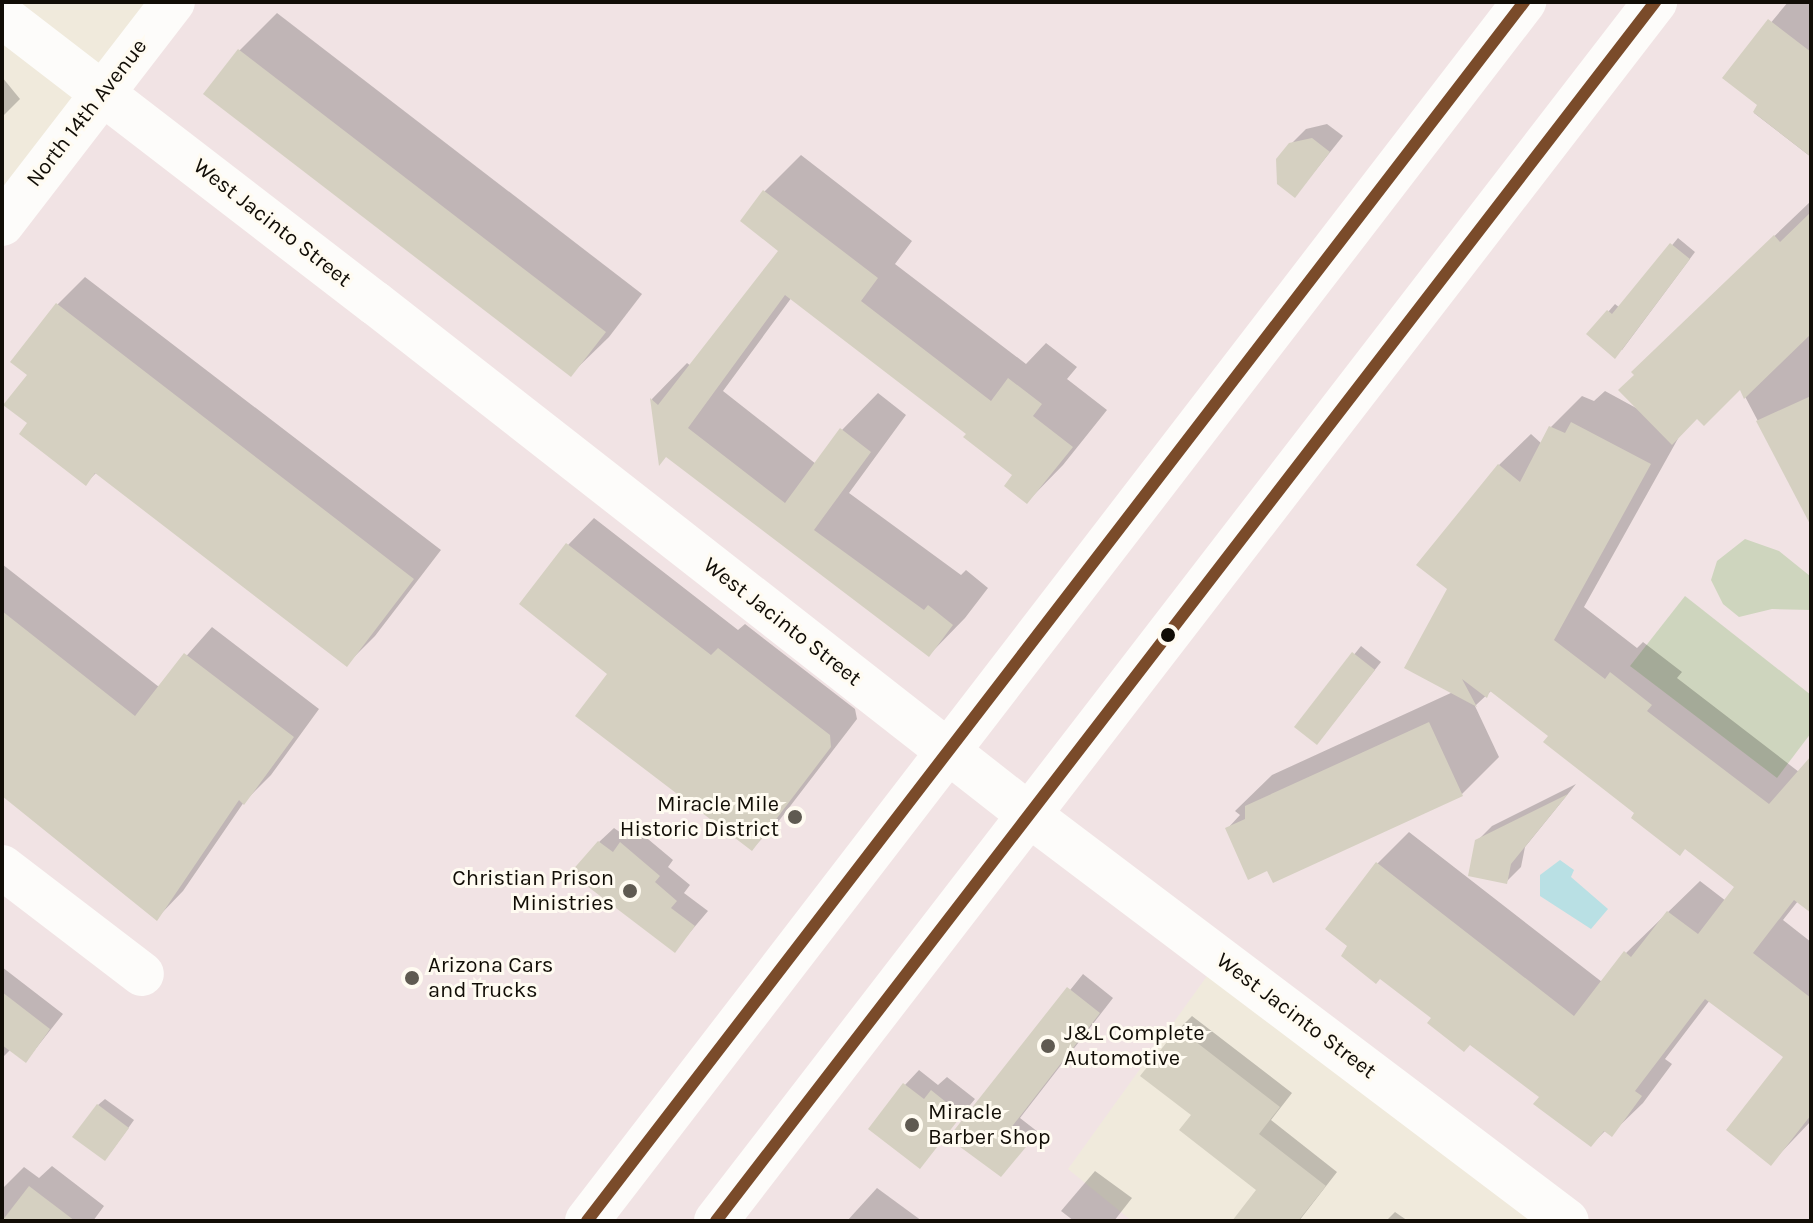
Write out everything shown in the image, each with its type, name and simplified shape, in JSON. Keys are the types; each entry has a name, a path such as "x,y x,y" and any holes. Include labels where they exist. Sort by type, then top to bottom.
{"main road":[{"name":"North 14th Avenue","path":"2,224 173,2"},
{"path":"587,1221 1524,2"},
{"path":"716,1221 1655,2"},
{"name":"West Jacinto Street","path":"2,16 1028,814 1567,1221"},
{"path":"2,867 142,974"}],"shaded area":[{"path":"173,2 1811,2 1811,1221 1567,1221 1220,958 1068,1169 1132,1221 2,1221 2,224"}],"green space":[{"path":"1745,539 1779,551 1810,576 1811,610 1772,609 1739,617 1723,604 1711,580 1717,561"},
{"path":"1685,596 1811,695 1811,733 1777,778 1630,666"}],"water":[{"path":"1560,860 1574,870 1571,877 1608,909 1591,929 1540,896 1540,875"}],"building":[{"path":"1768,19 1811,52 1811,157 1753,112 1757,105 1722,78"},
{"path":"238,49 606,332 571,377 203,94"},
{"path":"1312,138 1330,152 1295,198 1277,184 1276,159 1289,143"},
{"path":"763,190 878,278 861,301 991,401 1008,378 1042,404 1033,416 1073,447 1027,504 1004,486 1012,475 963,437 966,434 785,295 688,428 785,503 840,428 871,452 814,530 924,610 928,605 953,625 929,657 666,457 659,466 650,398 658,405 778,251 740,221"},
{"path":"1811,212 1811,334 1744,399 1740,390 1704,426 1697,419 1672,445 1618,390 1634,375 1631,372 1774,235 1780,242"},
{"path":"1670,243 1690,259 1615,359 1586,334 1607,310 1612,314"},
{"path":"56,303 414,579 347,667 95,473 86,486 19,434 27,423 3,405 27,375 10,362"},
{"path":"1811,396 1811,526 1756,421"},
{"path":"1571,422 1651,464 1554,640 1605,679 1610,672 1652,705 1647,711 1769,804 1811,756 1811,913 1794,900 1753,953 1811,998 1811,1115 1771,1166 1726,1130 1783,1057 1705,999 1635,1091 1642,1096 1612,1137 1604,1131 1591,1147 1533,1104 1539,1097 1470,1045 1464,1052 1427,1023 1431,1018 1380,979 1376,984 1341,956 1347,946 1325,929 1376,862 1574,1016 1624,951 1631,957 1667,911 1698,934 1734,887 1685,849 1680,856 1631,818 1634,813 1543,742 1548,736 1490,691 1487,698 1462,679 1477,707 1404,668 1447,589 1416,565 1498,464 1520,482 1549,426 1565,433"},
{"path":"566,543 711,655 718,648 830,735 831,747 752,851 575,716 607,674 519,604"},
{"path":"2,611 135,716 184,653 294,737 244,805 239,800 157,921 2,796"},
{"path":"1352,652 1375,670 1317,745 1294,727"},
{"path":"1429,722 1463,796 1273,883 1267,871 1248,880 1225,828 1245,819 1245,806"},
{"path":"1568,794 1511,864 1507,884 1468,876 1475,840"},
{"name":"Christian Prison Ministries","path":"598,841 613,852 620,842 660,876 655,882 677,901 671,908 695,926 675,953 570,873"},
{"path":"1067,987 1100,1013 1007,1133 1026,1147 1001,1177 948,1138"},
{"path":"2,992 50,1029 26,1063 2,1045"},
{"path":"1178,1028 1280,1107 1259,1134 1326,1186 1298,1221 1232,1221 1256,1190 1179,1130 1191,1115 1140,1076"},
{"name":"Miracle Barber Shop","path":"903,1083 924,1099 931,1090 962,1115 920,1169 868,1129"},
{"path":"97,1104 129,1128 105,1161 72,1137"},
{"path":"29,1186 75,1221 2,1221"}],"transit line":[{"path":"587,1221 1524,2"},
{"path":"716,1221 1655,2"}],"place":[{"name":"Miracle Mile Historic District","path":"795,817"},
{"name":"Christian Prison Ministries","path":"630,891"},
{"name":"Arizona Cars and Trucks","path":"412,978"},
{"name":"J&L Complete Automotive","path":"1048,1046"},
{"name":"Miracle Barber Shop","path":"912,1125"}]}
